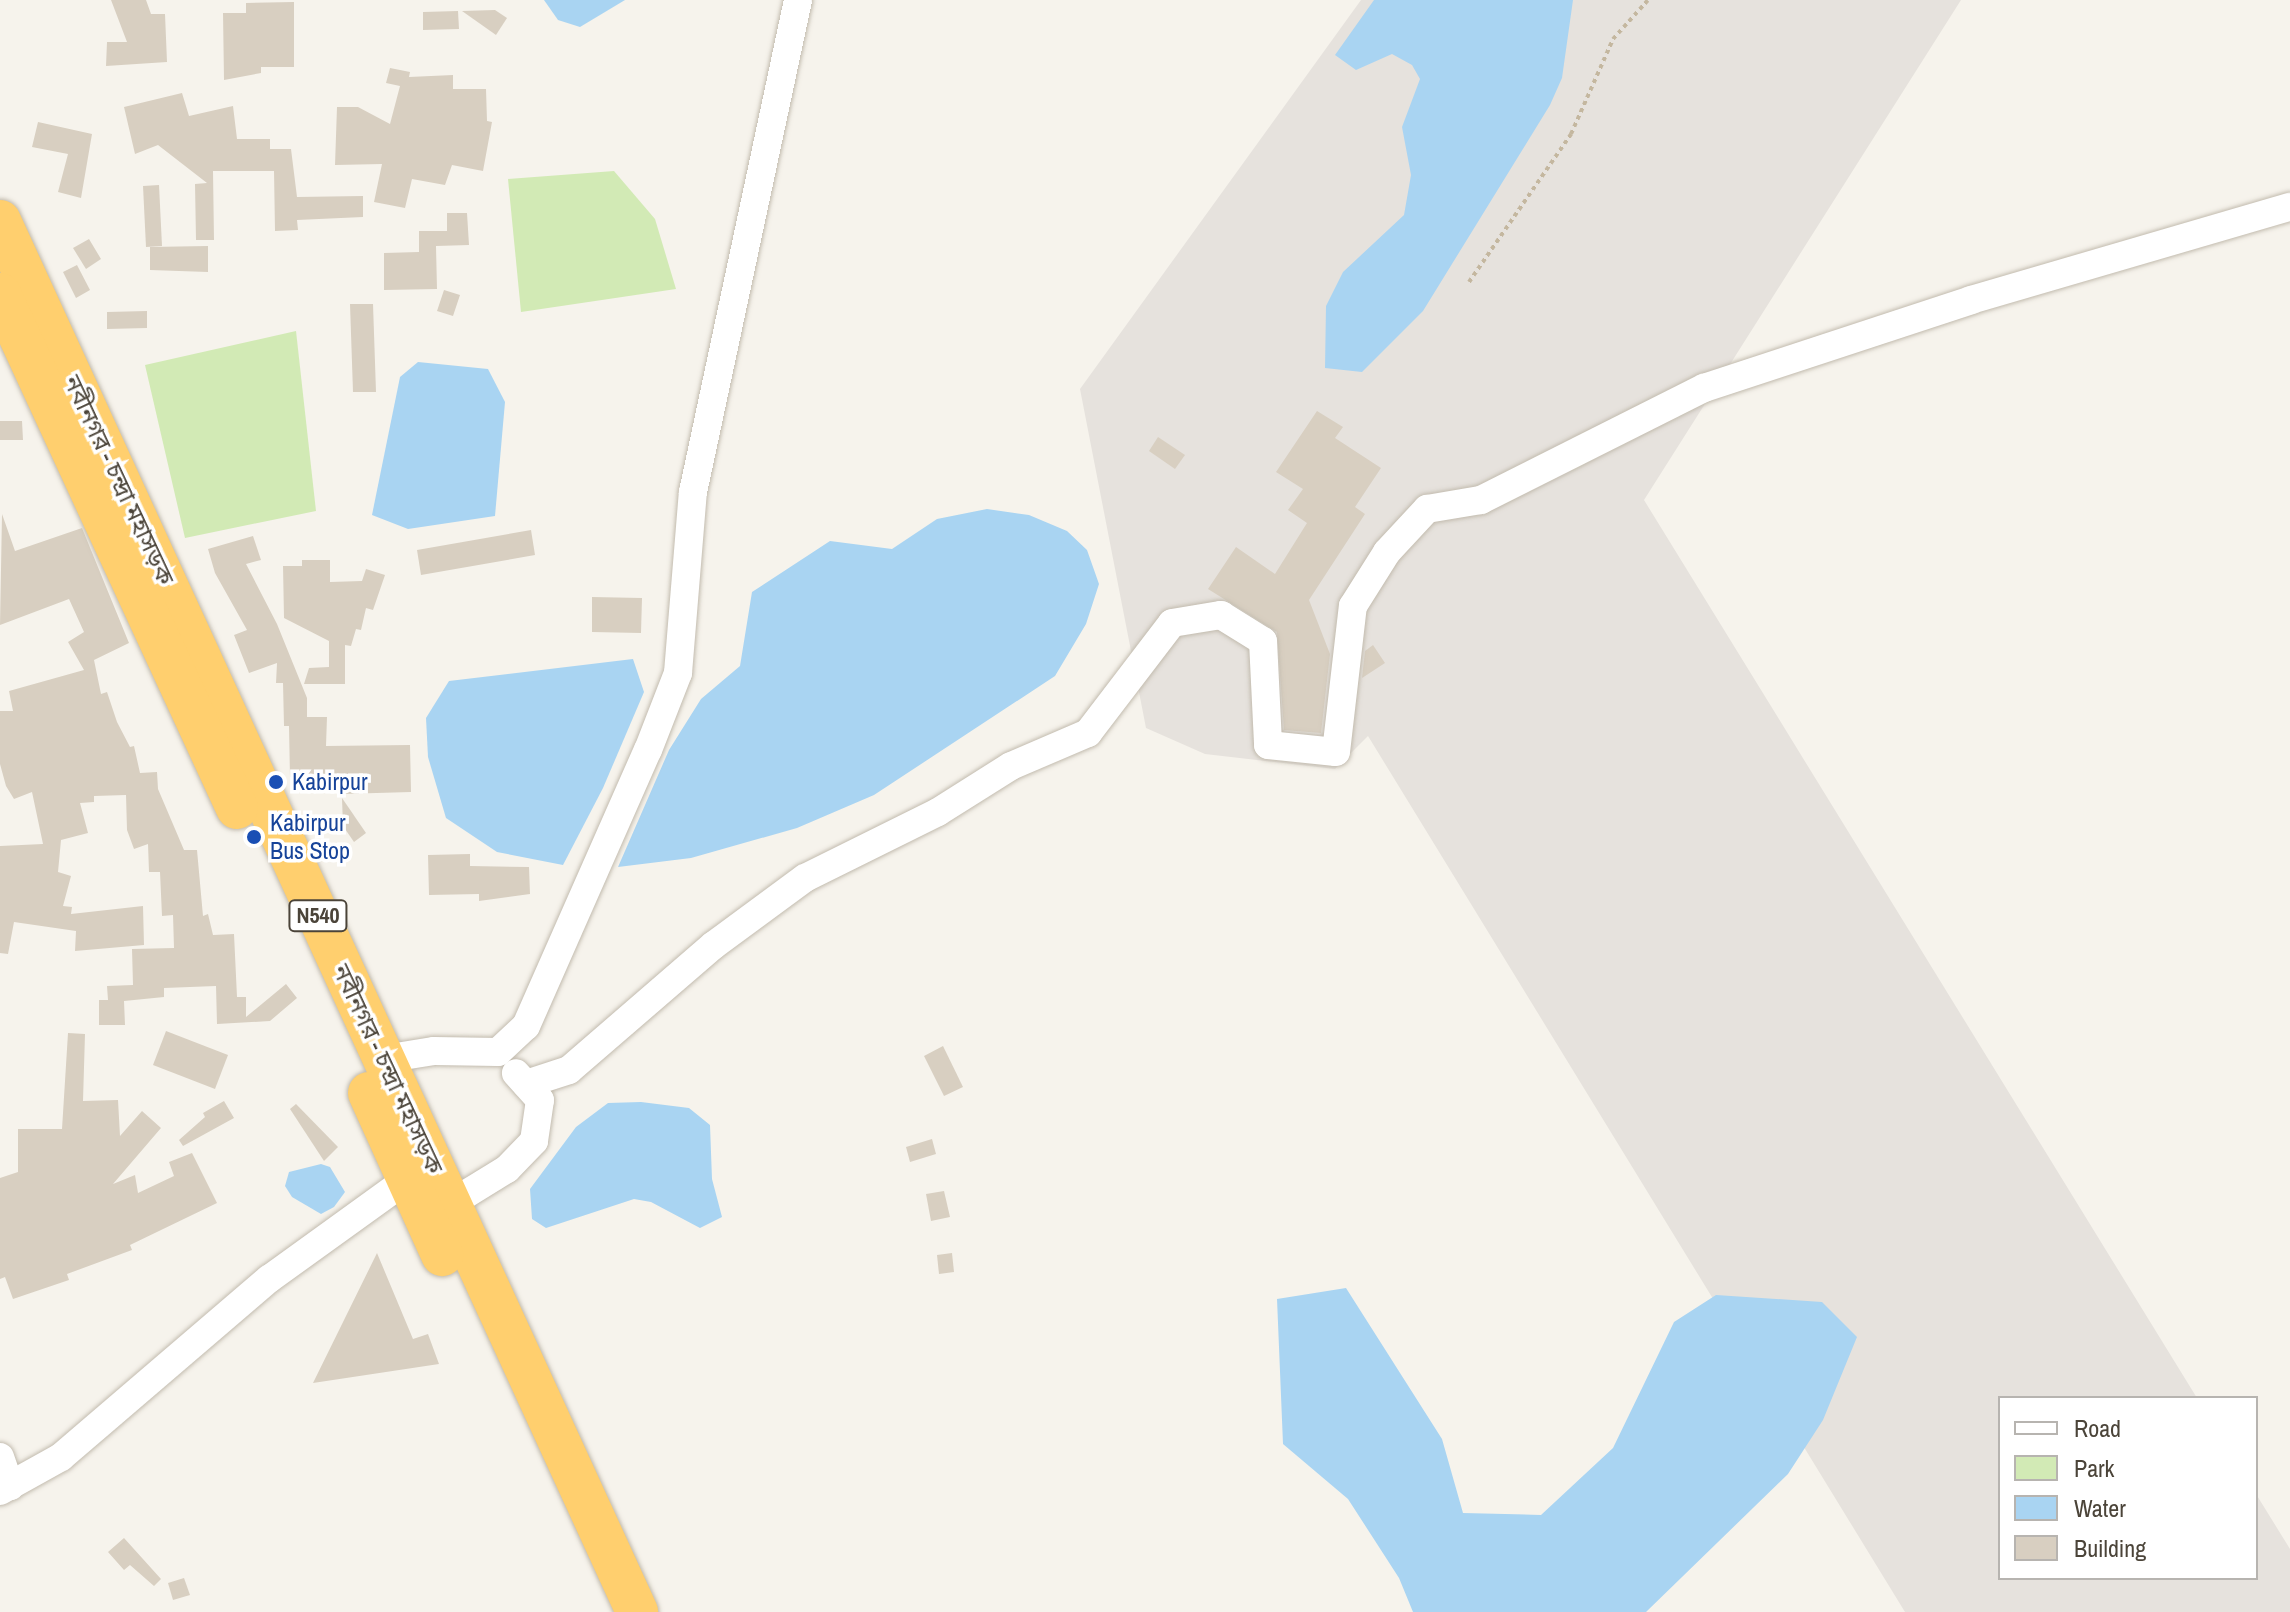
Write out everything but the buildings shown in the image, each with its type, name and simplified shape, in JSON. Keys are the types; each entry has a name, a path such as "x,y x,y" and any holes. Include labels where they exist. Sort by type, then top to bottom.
{"highway":[{"name":"নবীনগর - চন্দ্রা মহাসড়ক","path":"0,221 637,1612"},
{"name":"নবীনগর - চন্দ্রা মহাসড়ক","path":"1,300 358,1066 405,1181 607,1612"}],"street":[{"path":"384,1059 434,1051 498,1052 526,1026 678,673 693,492 798,0"},
{"path":"526,1084 569,1070 714,945 805,878 938,812 1011,766 1088,733 1172,623 1221,615 1263,641 1268,745 1336,752 1353,606 1387,552 1427,509 1481,500 1704,388 1971,300 2290,207"},
{"path":"450,1204 507,1169 534,1141 540,1100 498,1052"},
{"path":"0,1457 3,1488 61,1457 269,1279 405,1181"}],"path":[{"path":"1469,282 1571,134 1613,39 1648,0"}],"shaded area":[{"path":"1361,0 1961,0 1644,500 2196,1396 1998,1396 1998,1580 2258,1580 2258,1497 2290,1549 2290,1612 1905,1612 1368,736 1335,769 1205,754 1146,728 1080,389"}],"green space":[{"path":"614,171 655,219 676,289 521,312 508,179"},
{"path":"296,331 316,511 185,538 145,365"}],"water":[{"path":"544,0 625,0 580,27 558,20"},
{"path":"1374,0 1573,0 1562,78 1550,105 1423,311 1362,372 1325,368 1326,306 1343,272 1404,215 1411,175 1402,127 1420,79 1412,65 1392,54 1356,70 1335,55"},
{"path":"418,362 488,369 505,402 495,516 408,529 372,515 400,377"},
{"path":"987,509 1029,515 1067,531 1087,550 1099,584 1086,624 1055,676 874,795 797,828 691,858 618,867 669,750 701,699 740,666 752,592 830,541 892,549 937,519"},
{"path":"633,659 644,692 603,788 563,865 497,852 446,818 428,757 426,718 449,681"},
{"path":"641,1102 689,1108 710,1125 712,1179 722,1217 700,1228 651,1202 634,1199 546,1228 532,1219 530,1189 576,1127 608,1103"},
{"path":"321,1164 330,1167 345,1192 334,1207 321,1214 292,1197 285,1186 289,1172"},
{"path":"1346,1288 1442,1439 1463,1513 1541,1515 1613,1448 1674,1322 1716,1295 1822,1302 1857,1337 1823,1420 1788,1474 1646,1612 1413,1612 1399,1578 1348,1499 1283,1444 1277,1299"}],"place":[{"name":"Kabirpur","path":"276,782"},
{"name":"Kabirpur Bus Stop","path":"254,837"}]}
